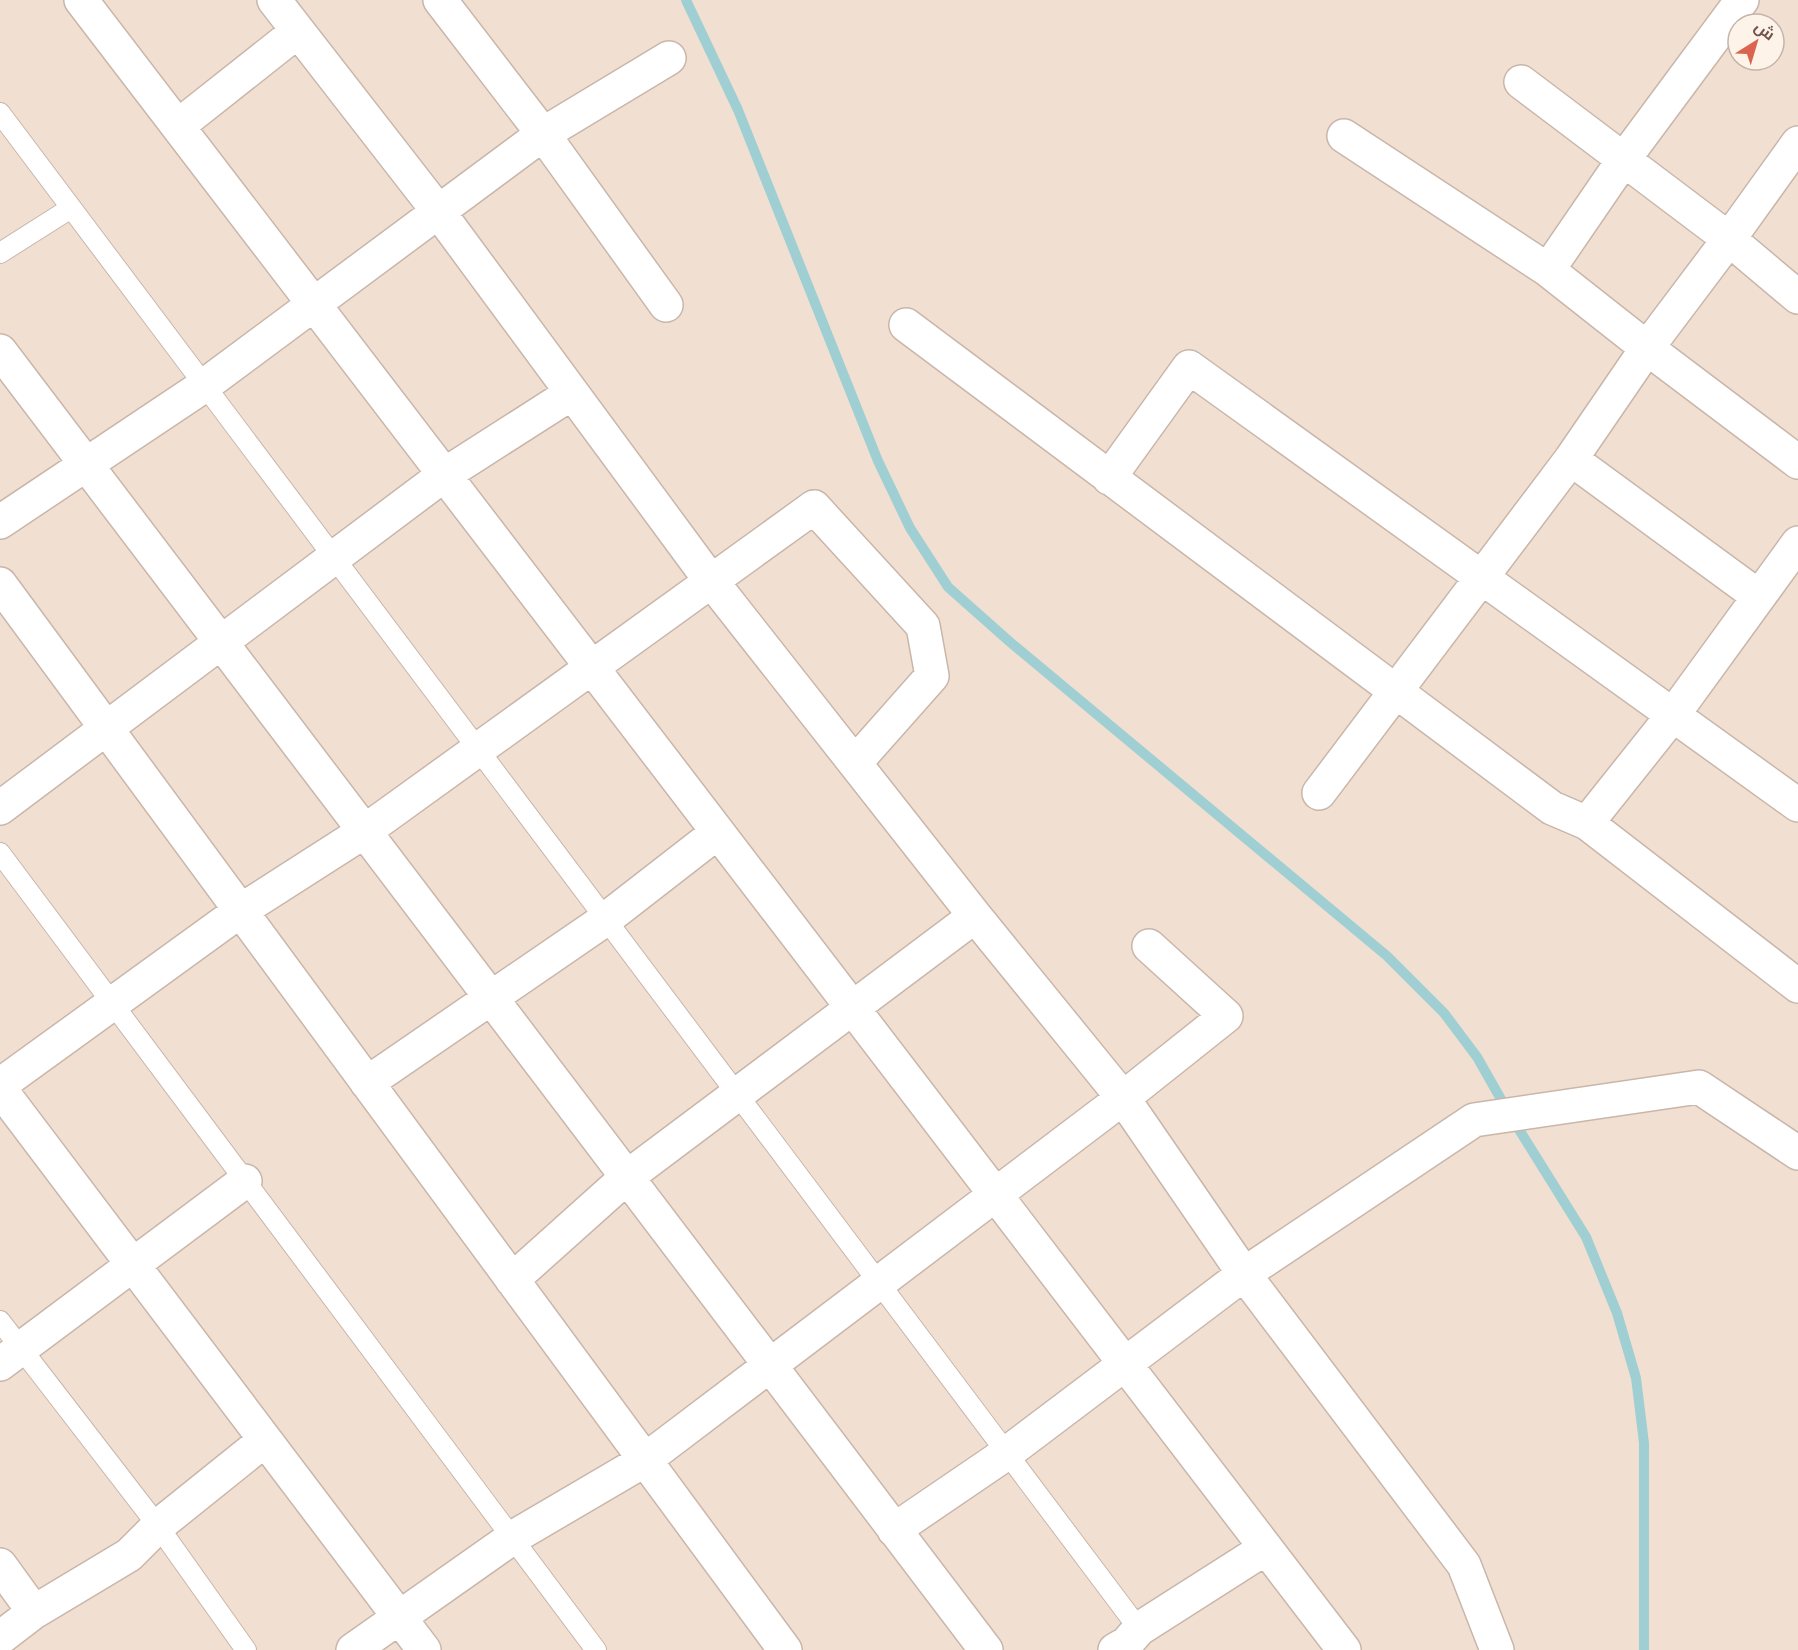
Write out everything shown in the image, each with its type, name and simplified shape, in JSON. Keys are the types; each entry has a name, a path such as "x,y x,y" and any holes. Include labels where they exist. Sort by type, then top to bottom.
{"street":[{"path":"81,0 1344,1650"},
{"path":"274,0 438,211 712,581 975,916 1123,1098 1244,1274 1464,1565 1497,1650"},
{"path":"440,0 543,134 666,305"},
{"path":"1548,270 1624,159 1742,0"},
{"path":"178,126 298,31"},
{"path":"0,522 204,385 543,134 669,58"},
{"path":"1521,82 1730,239 1798,297"},
{"path":"1344,136 1548,270 1798,462"},
{"path":"1319,793 1571,459 1647,348 1730,239 1798,143"},
{"path":"906,325 1552,808 1587,823 1798,986"},
{"path":"0,351 986,1650"},
{"path":"1109,478 1189,367 1798,805"},
{"path":"0,808 444,475 572,393"},
{"path":"1571,459 1758,596"},
{"path":"424,1650 0,1087 240,911 365,831 814,507 923,626 932,676 855,763"},
{"path":"1587,823 1673,715 1798,543"},
{"path":"0,584 785,1650"},
{"path":"367,1083 606,919 718,832"},
{"path":"512,1280 627,1177 975,916"},
{"path":"353,1650 512,1538 645,1460 1123,1098 1226,1016 1149,946"},
{"path":"894,1530 1007,1453 1244,1274 1474,1120 1699,1087 1798,1153"},
{"path":"10,1356 245,1181"},
{"path":"0,1638 34,1612 129,1555 158,1526 265,1440"},
{"path":"1115,1650 1127,1643 1139,1629 1266,1548"},
{"path":"0,1565 34,1612"}],"lane":[{"path":"0,113 1139,1629"},
{"path":"0,253 71,208"},
{"path":"0,853 596,1650"},
{"path":"0,1321 10,1356 158,1526 246,1650"}],"shaded area":[{"path":"0,0 1798,0 1798,1650 0,1650"}],"waterway":[{"path":"686,0 738,110 878,461 910,528 948,587 1010,642 1387,956 1444,1013 1477,1057 1510,1115 1586,1237 1617,1313 1636,1378 1644,1443 1644,1650"}]}
